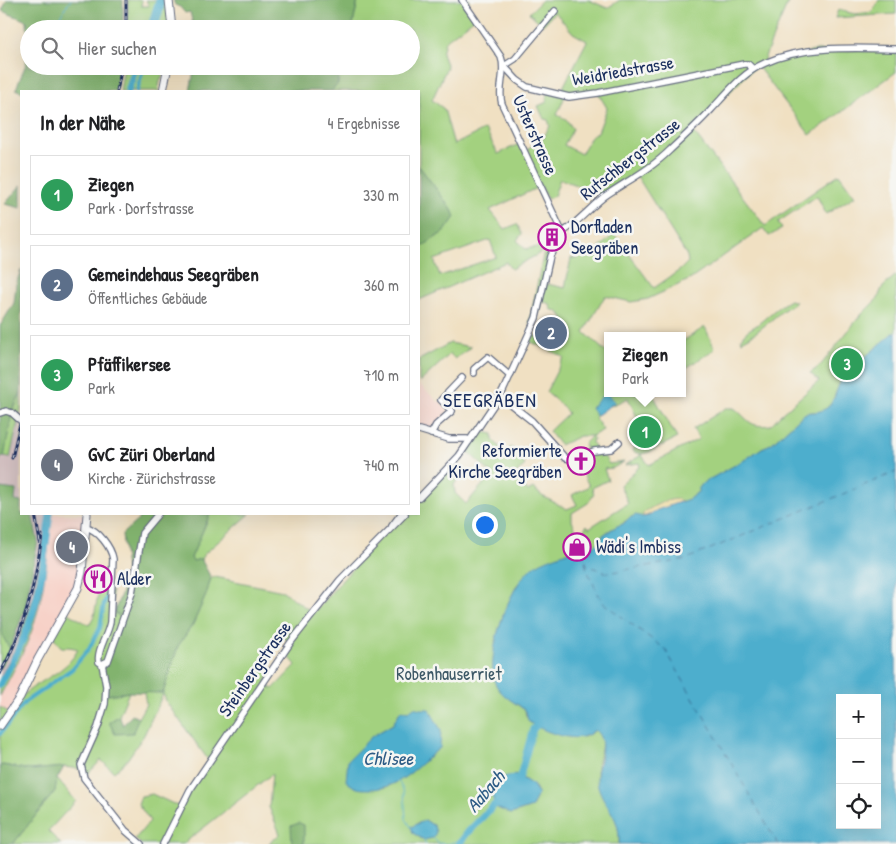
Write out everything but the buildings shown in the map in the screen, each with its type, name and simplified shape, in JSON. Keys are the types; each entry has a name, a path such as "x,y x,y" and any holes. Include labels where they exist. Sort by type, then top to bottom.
{"main road":[{"path":"169,0 171,20"},
{"path":"163,90 166,75"},
{"path":"0,726 20,697 38,659 78,588 82,572 87,515"}],"street":[{"path":"462,0 499,53 504,66 515,59 554,11"},
{"name":"Rutschbergstrasse","path":"469,440 500,396 536,318 550,256 562,232 570,228 595,204 668,152 711,111 733,85 753,69 774,59 814,51 847,48 896,49"},
{"name":"Weidriedstrasse","path":"504,66 517,80 527,87 569,97 744,64 750,65 753,69"},
{"name":"Usterstrasse","path":"504,66 500,93 502,104 562,232"},
{"path":"474,373 474,369 488,357 510,376"},
{"path":"431,434 436,425 452,411 441,400 462,378"},
{"path":"500,396 532,421 565,458 573,458 594,451 611,449 619,442"},
{"path":"0,413 6,411 12,413 20,420"},
{"path":"420,430 450,439 469,440 454,461 420,497"},
{"path":"102,664 108,661 132,593 142,533 157,515"},
{"name":"Steinbergstrasse","path":"163,844 190,790 291,642 340,580 400,515"},
{"name":"Steinbergstrasse","path":"392,526 404,515"},
{"path":"86,527 97,532 113,556 109,632 98,656 98,662 102,664 106,686 105,704 98,728 80,766 84,778 125,830 141,844"}],"shaded area":[{"path":"420,385 438,402 440,401 448,411 429,431 420,427"},
{"path":"20,413 20,502 15,502 16,490 0,488 0,458 10,458"},
{"path":"32,515 48,515 34,596 16,647 0,678 0,669 10,649 25,609 38,541"},
{"path":"52,515 87,515 81,577 10,714 0,707 0,696 33,626 46,568"}],"green space":[{"path":"7,0 123,0 123,20 24,20 2,11"},
{"path":"128,0 142,0 141,6 149,6 146,0 165,0 166,6 170,5 171,20 128,20"},
{"path":"173,0 358,0 354,20 192,20 190,12 185,13 180,7 175,5"},
{"path":"358,0 470,0 465,5 475,18 445,41 442,54 447,67 432,100 444,109 454,145 485,129 498,154 521,143 525,152 538,139 542,140 550,126 548,120 544,119 538,106 547,102 547,92 559,95 587,41 573,33 555,12 543,25 529,13 542,0 589,0 607,8 620,0 789,0 764,59 765,63 814,51 896,49 896,72 810,135 758,67 753,69 692,130 765,226 839,174 855,196 826,214 817,196 778,222 782,229 769,236 763,228 691,279 648,299 631,302 605,296 584,332 604,350 604,397 642,397 644,402 648,397 654,397 677,438 641,454 632,451 644,437 641,433 646,428 650,430 637,417 628,398 604,409 595,418 603,430 592,436 580,436 560,445 549,431 568,413 546,392 564,357 527,340 530,334 555,344 566,323 560,313 551,309 550,304 542,301 536,318 529,324 544,251 511,269 506,262 420,300 420,248 445,231 455,217 452,210 420,167 420,90 332,90 338,84 338,75 420,75 420,20 354,20","holes":["598,93 607,108 598,132 592,135 581,154 564,145 573,129 566,119 557,115 565,96","637,176 687,256 688,262 654,288 614,234 589,258 583,254 578,259 571,258 565,288 547,284 544,293 554,247 544,246 525,249 517,240 522,234 517,224 505,229 490,210 541,186 547,199 554,196 560,179 605,196","490,240 496,257 440,276 434,260"]},
{"path":"879,0 896,0 896,14 835,18 838,10 855,14 872,12"},
{"path":"22,75 118,75 115,90 20,91 16,89"},
{"path":"123,75 163,75 158,90 120,90"},
{"path":"193,75 338,75 338,84 332,90 190,90"},
{"path":"420,167 452,210 455,217 445,231 420,248"},
{"path":"20,186 20,208 5,204"},
{"path":"20,273 20,394 12,413 4,457 0,458 0,326 14,303 16,284"},
{"name":"Robenhauserriet","path":"896,275 896,331 865,357 848,379 841,383 828,408 804,414 771,444 703,483 698,492 689,499 654,512 649,516 625,521 623,524 607,532 598,544 586,553 583,554 572,550 533,567 517,585 505,610 495,641 509,699 525,710 526,717 584,737 596,730 602,744 597,764 598,780 617,824 619,844 268,844 280,834 269,807 272,774 183,844 141,844 135,839 150,821 138,804 141,796 152,794 180,807 209,761 167,703 163,694 144,735 127,760 114,772 101,760 84,778 80,769 64,767 30,770 0,766 0,707 10,713 21,697 60,670 73,657 78,649 61,646 52,634 65,611 89,625 94,616 99,590 112,591 111,611 123,618 112,695 129,692 119,716 109,722 132,733 146,704 144,692 163,693 178,646 193,624 206,595 211,578 215,577 283,591 313,613 400,515 420,515 420,497 449,466 460,476 454,485 455,493 466,504 492,474 466,450 479,431 493,434 493,440 505,452 511,447 525,465 513,477 528,491 533,488 542,496 567,509 577,505 572,495 589,486 582,471 591,467 586,457 600,450 609,464 624,462 613,468 604,469 608,480 592,488 594,494 588,503 572,513 572,521 579,538 587,525 589,528 628,503 620,485 640,466 639,463 625,465 641,454 649,465 699,439 693,429 726,408 734,408 753,424 771,425 819,381 810,373 820,366 860,316 878,298 882,288","holes":["281,636 290,642 286,653 296,665 273,689 265,684 272,669 262,659","401,710 408,712 440,748 407,775 384,788 371,737 393,724","520,776 536,788 538,794 532,807 511,814 492,795","425,820 434,826 422,839 413,833 417,823"]},
{"path":"790,300 796,302 742,341 741,338 747,331"},
{"path":"705,327 715,349 686,368 686,339"},
{"path":"450,343 471,347 455,359 450,354 420,382 420,359"},
{"path":"20,395 20,413 10,458 4,457 10,423"},
{"path":"592,436 595,449 591,451 589,448 586,449 584,444"},
{"path":"0,488 16,490 15,501 20,502 20,515 32,515 38,541 25,609 10,649 3,637 0,616"},
{"path":"48,515 52,515 43,585 33,627 18,662 0,696 0,678 16,647 34,596"},
{"path":"140,515 210,515 191,558 193,561 201,559 211,578 206,595 193,624 178,646 163,693 129,692 106,695 102,664 106,664 123,618 114,612 127,579 122,534 138,520"},
{"path":"210,515 249,515 204,554 201,559 193,561 191,558"},
{"path":"0,616 4,637 10,649 0,669"},
{"path":"132,715 138,718 133,733 115,734 109,722 119,716 123,725"},
{"path":"0,766 30,770 64,767 57,779 55,791 13,844 0,844"},
{"path":"57,779 76,801 48,831 61,844 13,844 55,791"},
{"path":"299,823 304,825 304,844 292,844 291,826"}],"sand":[{"path":"677,499 682,501 643,517 643,513 655,506"}],"water":[{"path":"896,331 896,844 619,844 618,826 598,786 597,779 602,749 600,736 595,730 586,736 572,737 540,728 529,722 526,711 502,694 495,683 493,655 501,621 508,604 524,576 533,567 579,548 583,554 590,552 592,547 601,541 603,535 623,524 629,518 636,515 649,516 657,510 689,499 698,492 703,483 771,444 804,414 820,411 829,406 841,381 848,379 865,357"},
{"path":"604,394 604,397 610,397 615,402 596,416 591,408"},
{"name":"Chlisee","path":"414,707 429,709 441,730 440,748 409,774 392,785 382,788 363,789 357,788 346,781 348,760 371,737 393,724 401,710 408,712"},
{"path":"515,774 533,785 538,794 532,807 511,814 497,808 493,801 492,792 496,782 504,777"},
{"path":"425,820 434,826 436,832 433,838 424,840 413,833 411,827"}],"waterway":[{"path":"59,20 71,0"},
{"name":"Aabach","path":"153,20 159,0"},
{"path":"159,20 162,0"},
{"name":"Aabach","path":"128,90 133,75"},
{"path":"137,90 141,75"},
{"name":"Aabach","path":"0,685 20,646 34,608 43,568 50,515"},
{"path":"0,734 25,702 72,669 88,650 100,628 107,596"},
{"name":"Aabach","path":"516,783 520,776 533,729 541,721"},
{"path":"399,782 404,792 406,819 411,827"},
{"name":"Aabach","path":"459,844 501,798"},
{"path":"433,838 438,843 448,844 462,839"},
{"path":"424,840 426,844"}],"ferry route":[{"path":"778,844 665,649 602,602 587,570 583,554 587,565 607,573 684,560 896,472"}],"railway":[{"path":"126,0 126,20"},
{"path":"117,90 120,75"},
{"path":"12,458 20,423"},
{"path":"35,515 40,542"},
{"path":"0,674 9,657 28,607 42,535"}],"place":[{"name":"Dorfladen Seegräben","path":"552,237"},
{"name":"Gemeindehaus Seegräben","path":"551,333"},
{"name":"Pfäffikersee","path":"847,364"},
{"name":"Ziegen","path":"645,432"},
{"name":"Reformierte Kirche Seegräben","path":"581,461"},
{"name":"GvC Züri Oberland","path":"72,547"},
{"name":"Wädi's Imbiss","path":"577,547"},
{"name":"Alder","path":"98,579"}],"district":[{"name":"SEEGRÄBEN","path":"490,400"}]}
